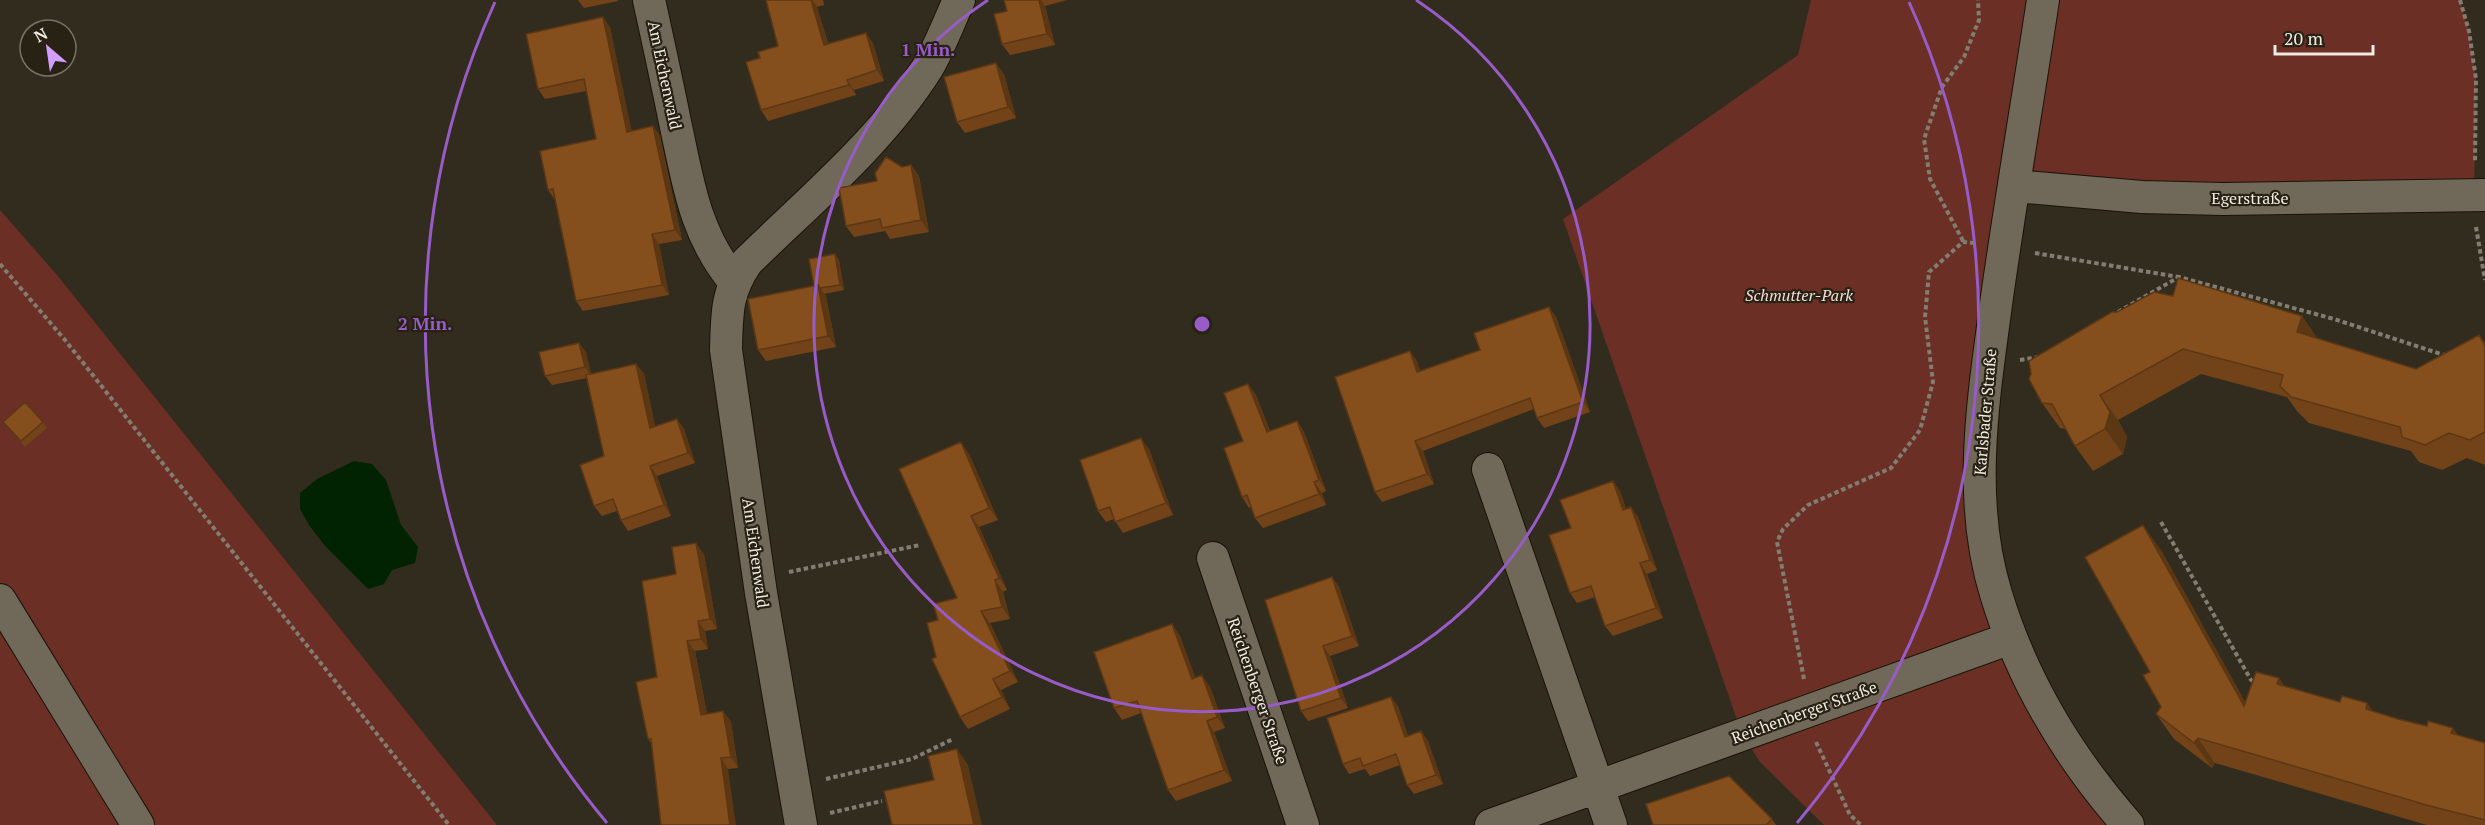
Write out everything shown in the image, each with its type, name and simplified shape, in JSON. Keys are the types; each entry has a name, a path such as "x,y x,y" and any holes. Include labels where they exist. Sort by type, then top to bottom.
{"street":[{"name":"Am Eichenwald","path":"649,0 692,197 702,229 717,260 734,281"},
{"name":"Am Eichenwald","path":"801,822 759,578 726,350 727,314 734,281 747,262 878,135 907,99 929,64 958,0"},
{"name":"Karlsbader Straße","path":"2043,0 1988,365 1980,441 1982,521 1996,595 2027,675 2066,745 2089,778 2128,825"},
{"name":"Egerstraße","path":"2014,186 2142,197 2480,195"},
{"path":"1488,469 1611,825"},
{"name":"Reichenberger Straße","path":"1213,558 1303,825"},
{"path":"0,600 138,825"},
{"name":"Reichenberger Straße","path":"1491,825 2011,638"}],"path":[{"path":"1964,242 1930,179 1924,139 1942,87 1964,57 1979,20 1978,0"},
{"path":"2460,0 2469,31 2476,79 2480,255 2485,279"},
{"path":"1805,684 1777,542 1783,529 1808,505 1891,468 1920,430 1933,382 1925,317 1929,272 1964,242 2179,277 2334,319 2454,358"},
{"path":"0,264 65,340 449,825"},
{"path":"2108,317 2179,277"},
{"path":"1988,365 2037,357 2048,352"},
{"path":"2161,522 2251,680 2262,683"},
{"path":"759,578 920,545"},
{"path":"794,787 912,759 953,739"},
{"path":"1815,740 1850,815 1861,825"},
{"path":"801,822 882,801"}],"green space":[{"name":"Schmutter-Park","path":"1811,0 2460,0 2469,31 2476,79 2474,195 2015,186 1988,365 1996,595 2128,825 1824,825 1760,762 1742,734 1563,219 1798,55"},
{"path":"0,210 57,275 497,825 0,825"}],"shaded area":[{"path":"354,461 372,464 386,480 401,525 418,547 415,563 392,570 384,584 368,589 326,547 300,509 300,493 317,479"}],"building":[{"path":"766,0 811,0 824,45 866,33 877,70 847,80 849,85 761,110 746,62 760,58 758,52 778,46"},
{"path":"1004,0 1039,0 1047,34 1002,44 994,14 1007,11"},
{"path":"603,17 627,132 653,126 675,230 652,234 662,285 576,301 553,189 548,190 540,151 596,139 584,79 538,89 526,34"},
{"path":"996,63 1008,107 957,122 944,77"},
{"path":"886,157 902,167 911,165 921,220 882,228 880,219 846,226 839,188 877,181 875,173"},
{"path":"835,254 840,285 820,288 818,285 814,286 809,259"},
{"path":"2178,278 2302,316 2297,332 2416,369 2479,335 2485,346 2485,432 2470,440 2449,433 2425,445 2402,437 2400,427 2291,397 2280,386 2283,375 2183,349 2100,395 2110,412 2105,429 2075,446 2052,404 2042,403 2029,379 2031,374 2029,361 2112,312 2117,312 2154,292 2173,296"},
{"path":"818,285 828,336 758,350 748,299"},
{"path":"1549,307 1583,402 1537,418 1530,398 1415,441 1427,474 1375,492 1335,377 1410,351 1417,372 1480,350 1474,333"},
{"path":"579,343 585,367 545,376 539,352"},
{"path":"636,364 650,428 677,419 688,453 650,466 664,505 621,520 613,499 594,506 580,465 604,456 586,375"},
{"path":"1248,384 1267,432 1297,421 1319,480 1314,482 1319,494 1255,518 1247,495 1242,497 1224,448 1243,441 1224,393"},
{"path":"25,402 43,422 21,441 3,422"},
{"path":"1141,438 1166,503 1115,522 1110,507 1098,511 1080,460"},
{"path":"961,442 989,508 971,516 999,578 995,580 1002,607 981,611 1010,671 993,679 1002,697 960,717 932,659 936,657 927,623 938,620 933,604 957,598 899,469"},
{"path":"1613,481 1623,510 1631,507 1650,560 1640,563 1656,608 1605,626 1591,586 1570,593 1549,535 1571,528 1560,500"},
{"path":"2143,525 2244,706 2256,672 2279,678 2277,684 2340,702 2342,696 2367,703 2366,709 2427,726 2428,721 2453,728 2451,733 2485,743 2485,820 2198,738 2194,743 2156,714 2161,707 2143,675 2150,672 2085,557"},
{"path":"696,543 710,619 698,621 701,639 687,641 701,715 723,711 731,757 721,758 730,825 661,825 651,739 648,739 636,682 657,677 642,581 676,574 672,547"},
{"path":"1332,577 1352,636 1323,646 1341,698 1301,711 1265,600"},
{"path":"1172,624 1192,679 1202,675 1217,717 1207,721 1224,770 1168,790 1137,701 1114,708 1094,652"},
{"path":"1391,697 1405,737 1421,731 1436,775 1407,785 1396,754 1363,766 1360,758 1343,764 1327,718"},
{"path":"957,749 974,825 892,825 884,791 934,780 928,756"},
{"path":"1729,776 1772,819 1766,825 1653,825 1646,804"}]}
